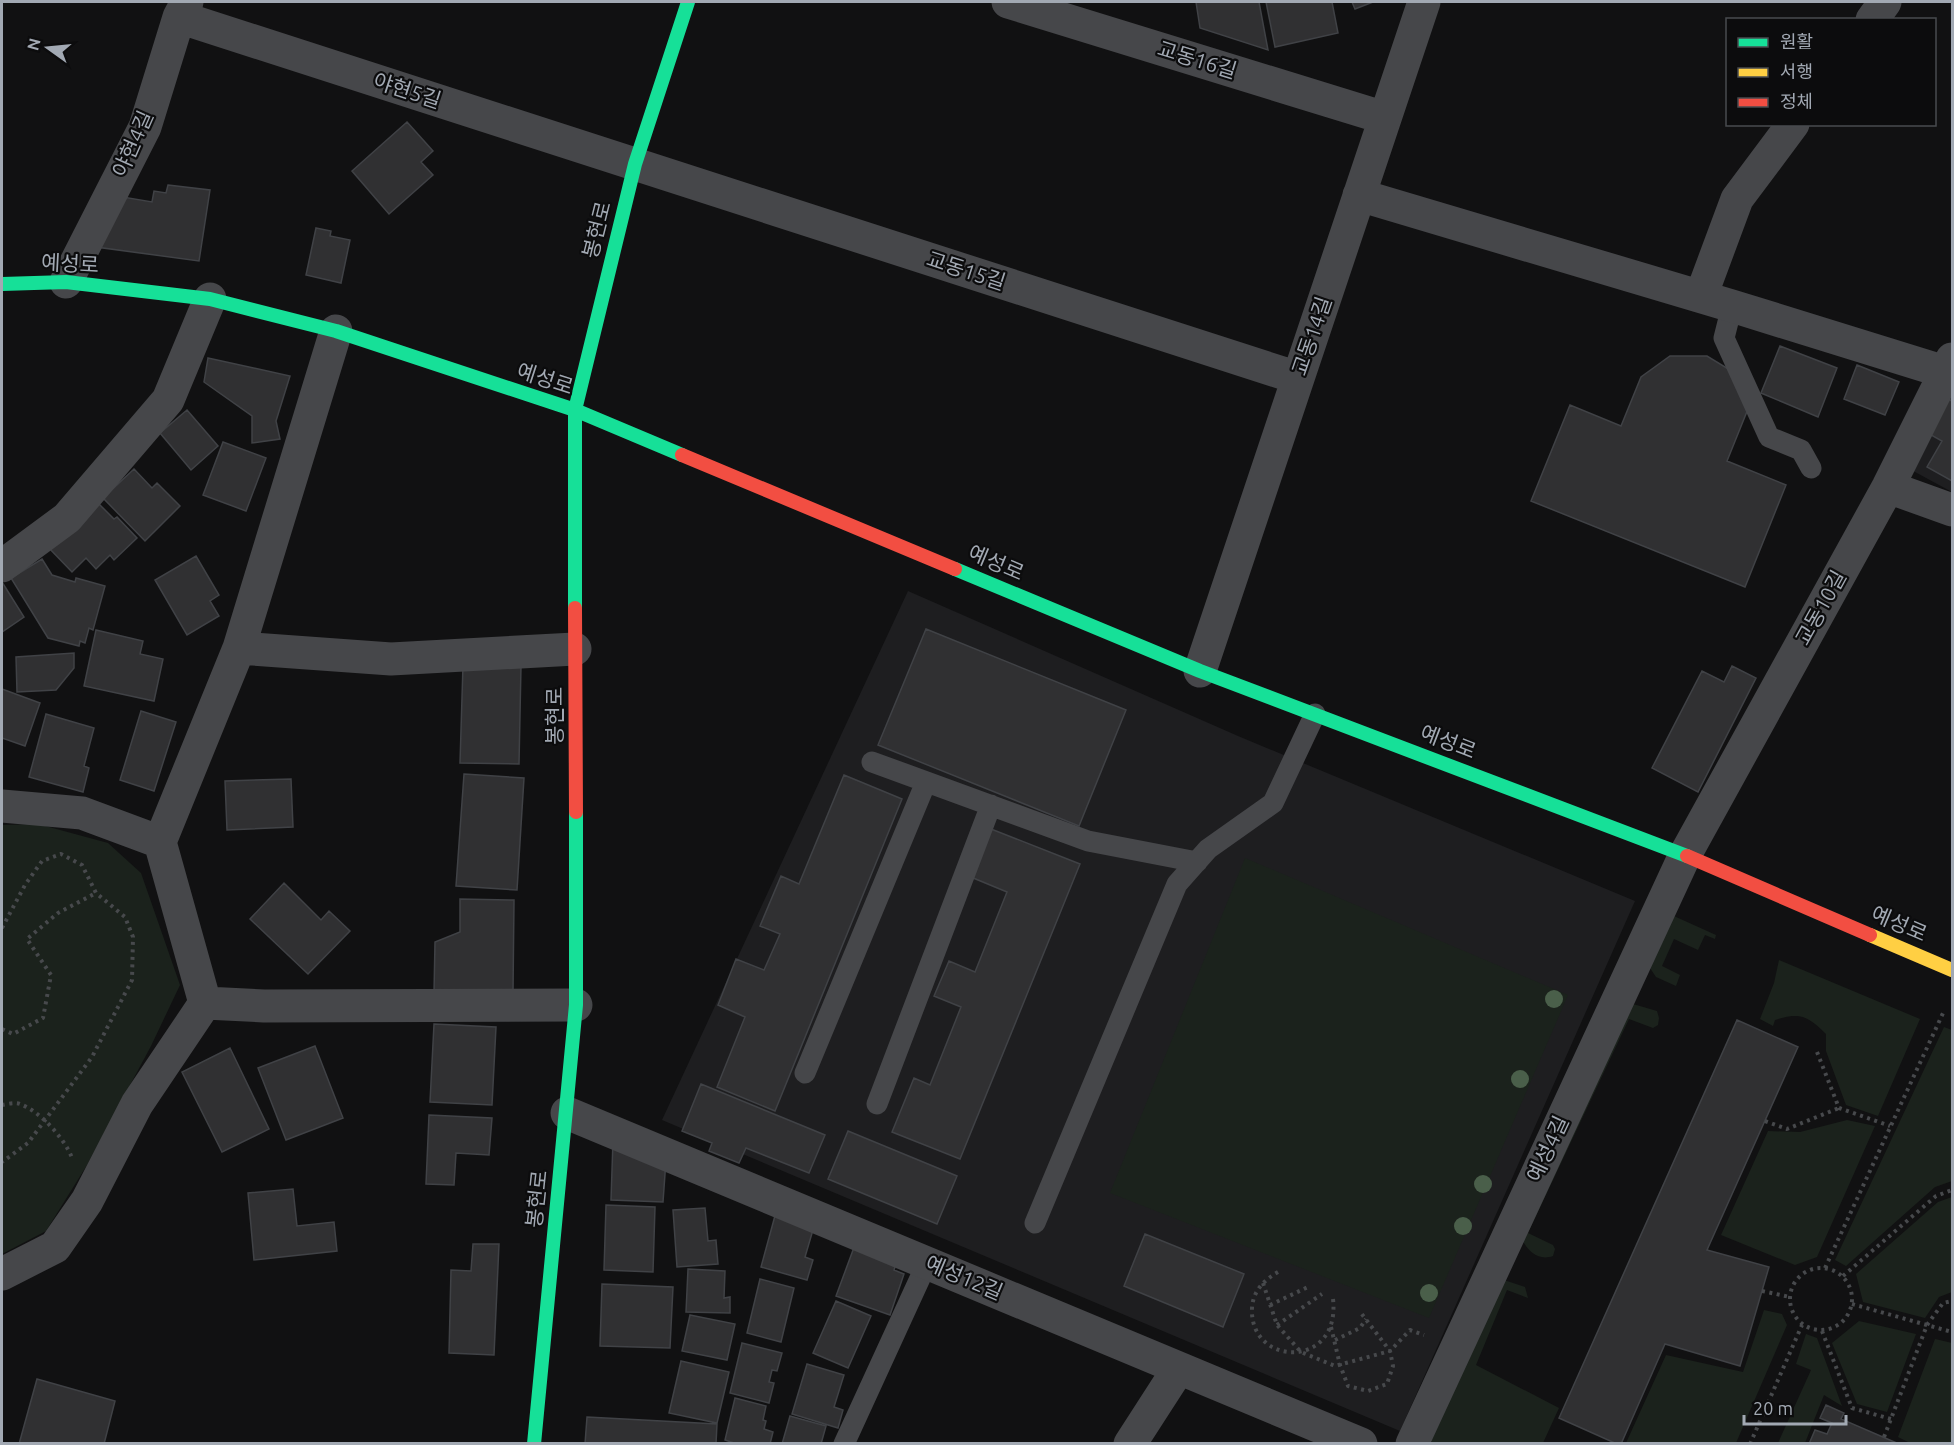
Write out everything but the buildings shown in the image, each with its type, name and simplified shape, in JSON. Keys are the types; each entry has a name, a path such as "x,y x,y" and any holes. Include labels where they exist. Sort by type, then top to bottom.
{"street":[{"name":"봉현로","path":"534,1443 576,1005 575,411 635,164 688,2"},
{"name":"교동16길","path":"1008,2 1385,118"},
{"name":"교동14길","path":"1200,671 1424,2"},
{"path":"1873,18 1885,2"},
{"name":"야현5길","path":"183,9 635,164"},
{"name":"야현4길","path":"66,282 145,127 183,9"},
{"path":"1716,301 1737,199 1792,126"},
{"name":"교동15길","path":"635,164 1298,378"},
{"path":"1359,195 1716,301 1949,366"},
{"name":"예성로","path":"2,284 66,282 210,298 336,331 575,411 1200,671 1685,855 1953,970"},
{"path":"2,566 67,518 168,400 210,298"},
{"path":"2,1274 54,1247 87,1201 137,1104 205,1003 160,843 239,648 336,331"},
{"name":"교동10길","path":"1685,855 1888,487 1949,366"},
{"path":"1888,487 1953,510"},
{"path":"239,648 392,659 575,649"},
{"path":"2,806 82,813 160,843"},
{"name":"예성4길","path":"1412,1443 1685,855"},
{"path":"205,1003 264,1006 576,1005"},
{"name":"예성12길","path":"567,1113 1361,1443"},
{"path":"1130,1443 1179,1368"}],"lane":[{"path":"1716,301 1724,338 1768,437 1801,450 1811,468"},
{"path":"1035,1223 1177,884 1208,849 1273,803 1315,714"},
{"path":"872,762 1088,841 1197,862"},
{"path":"805,1073 926,782"},
{"path":"877,1104 991,805"},
{"path":"844,1443 927,1263"}],"path":[{"path":"2,928 25,885 42,861 61,854 82,865 96,893 125,916 133,937 132,980 92,1057 28,1143 2,1162"},
{"path":"2,1029 13,1034 43,1018 51,975 27,939 58,913 96,893"},
{"path":"1825,1268 1944,1011"},
{"path":"1817,1052 1839,1108"},
{"path":"2,1105 19,1103 45,1120 69,1150 87,1201"},
{"path":"1765,1122 1787,1129 1839,1108 1890,1126"},
{"path":"1843,1276 1936,1196 1953,1190"},
{"path":"1815,1268 1835,1270 1843,1276 1849,1285 1852,1305 1849,1315 1833,1329 1822,1331 1802,1325 1795,1317 1790,1297 1797,1278 1815,1268"},
{"path":"1278,1272 1257,1290 1252,1303 1251,1316 1255,1330 1263,1341 1275,1348 1288,1353 1301,1352 1314,1347 1324,1338 1331,1326 1334,1313 1333,1299"},
{"path":"1263,1283 1277,1325 1301,1352 1335,1366 1390,1351 1410,1330 1456,1348"},
{"path":"1270,1305 1308,1287"},
{"path":"1762,1291 1790,1297"},
{"path":"1277,1325 1322,1294"},
{"path":"1884,1437 1927,1325 1943,1303 1953,1301"},
{"path":"1852,1305 1953,1332"},
{"path":"1331,1326 1340,1365 1348,1386 1368,1391 1387,1384 1393,1366 1390,1351 1361,1313"},
{"path":"1335,1340 1360,1328 1366,1319"},
{"path":"1750,1443 1802,1325"},
{"path":"1822,1331 1852,1408 1891,1419"}],"shaded area":[{"path":"1952,377 1952,492 1904,466"},
{"path":"908,591 1238,736 1635,901 1400,1431 662,1120"},
{"path":"38,824 108,843 141,873 180,985 151,1046 87,1165 46,1231 2,1254 2,825"},
{"path":"1245,858 1568,995 1429,1318 1110,1193"},
{"path":"1665,912 1716,935 1715,939 1705,935 1698,950 1674,939 1662,966 1680,975 1676,986 1656,977 1650,968"},
{"path":"1779,960 1920,1019 1878,1116 1846,1105 1826,1051 1826,1034 1814,1023 1803,1017 1791,1016 1775,1020 1773,1026 1760,1019 1774,983"},
{"path":"1633,1004 1657,1011 1658,1025 1653,1028 1629,1019 1528,1233 1553,1245 1555,1249 1553,1256 1541,1257 1524,1244 1519,1233"},
{"path":"1944,1027 1952,1030 1952,1181 1935,1187 1846,1266 1835,1260"},
{"path":"1847,1120 1875,1126 1817,1257 1795,1265 1721,1235 1768,1131 1800,1132"},
{"path":"1952,1197 1952,1292 1939,1297 1925,1318 1863,1302 1856,1274 1938,1202"},
{"path":"1501,1279 1525,1287 1528,1298 1507,1290 1476,1365 1559,1408 1543,1443 1432,1443 1428,1431"},
{"path":"1764,1310 1782,1314 1787,1325 1736,1443 1626,1443 1666,1355 1743,1372"},
{"path":"1859,1321 1916,1334 1887,1412 1857,1404 1832,1343"},
{"path":"1806,1334 1817,1338 1842,1406 1824,1395 1805,1443 1778,1443 1811,1370 1796,1364"},
{"path":"1935,1339 1952,1343 1952,1443 1910,1443 1898,1437"}],"traffic: fast":[{"path":"575,608 575,410 635,164 688,2"},
{"path":"2,284 66,282 210,299 336,331 575,410 682,455"},
{"path":"955,569 1200,671 1687,856"},
{"path":"534,1444 576,1005 576,812"}],"traffic: slow":[{"path":"1870,935 1952,970"}],"traffic: jam":[{"path":"682,455 955,569"},
{"path":"575,608 576,812"},
{"path":"1687,856 1870,935"}]}
